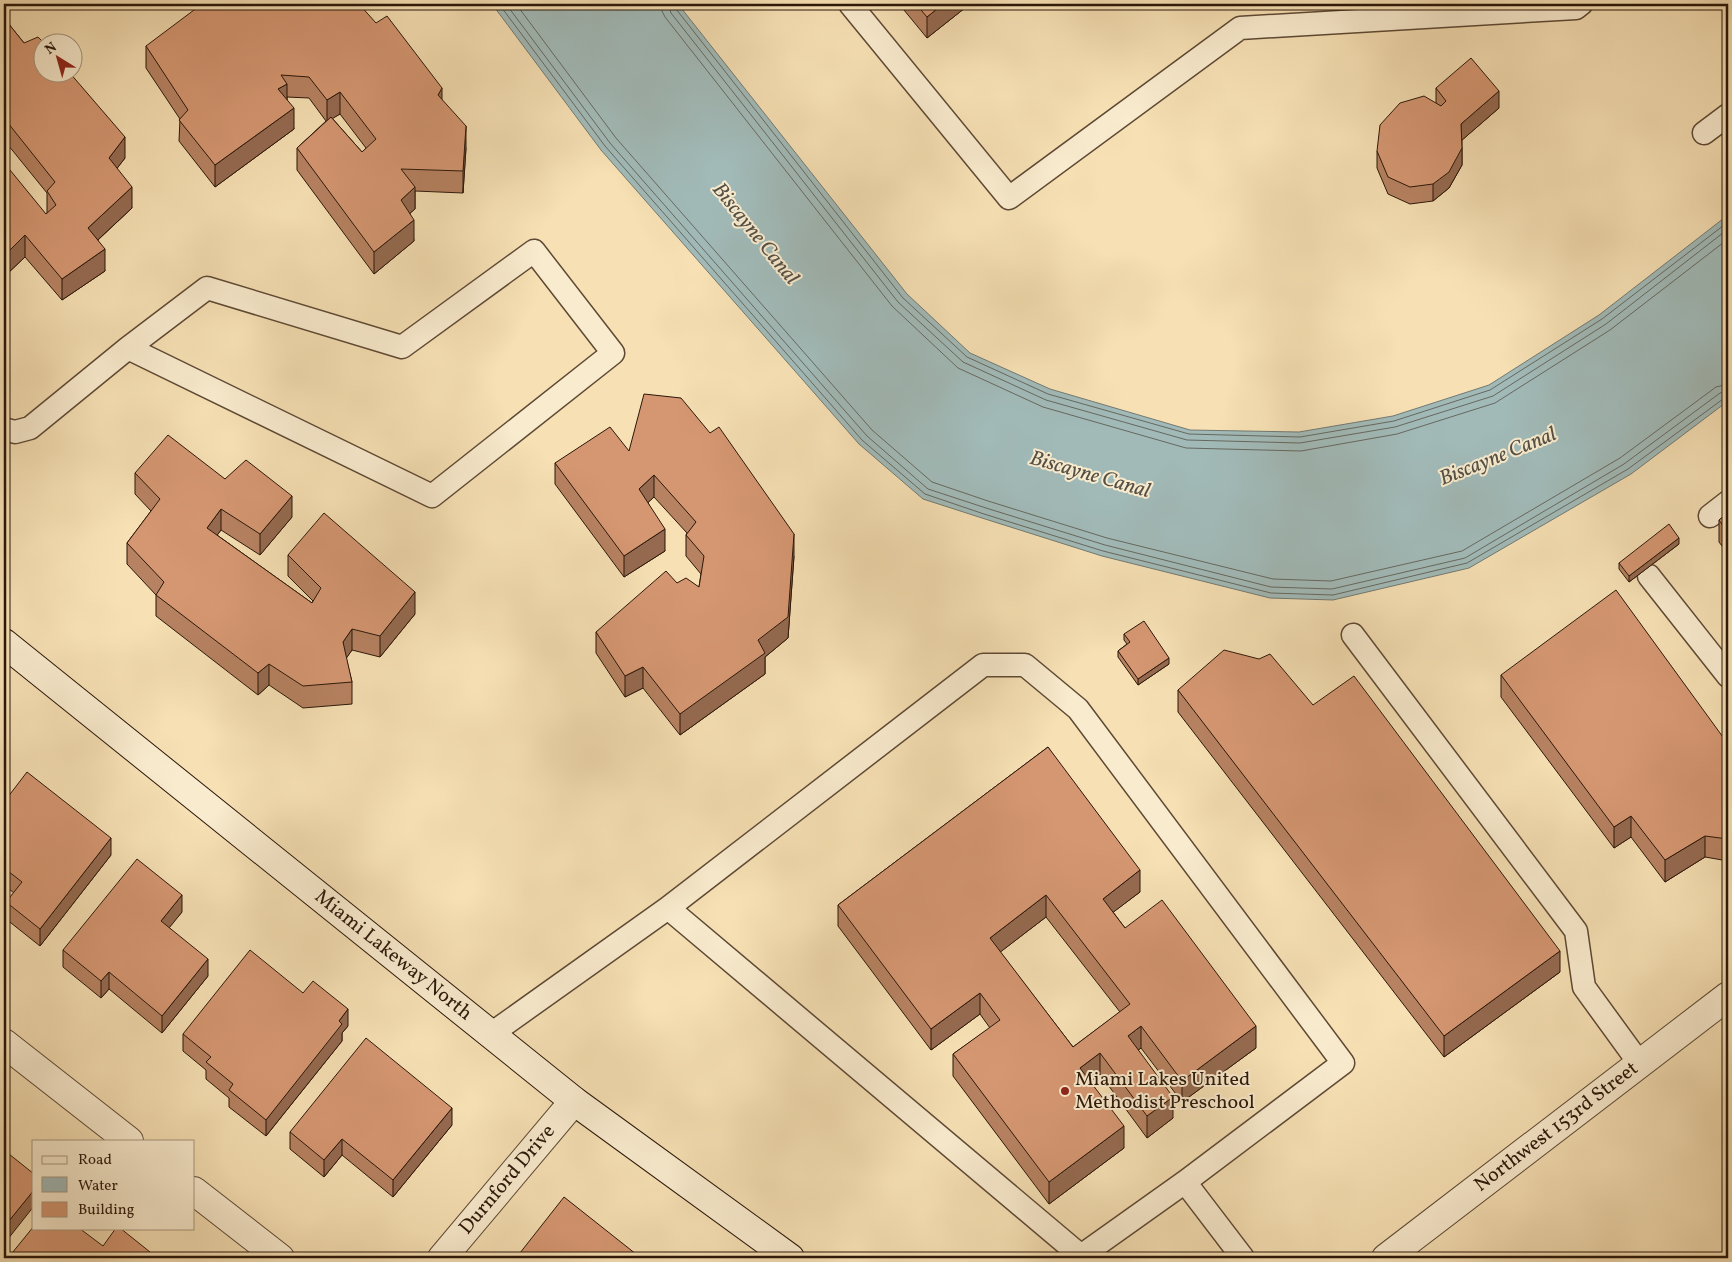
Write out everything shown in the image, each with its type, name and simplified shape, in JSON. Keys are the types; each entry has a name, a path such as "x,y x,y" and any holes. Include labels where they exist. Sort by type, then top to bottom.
{"street":[{"name":"Miami Lakeway North","path":"4,643 574,1101 790,1258"},
{"name":"Northwest 153rd Street","path":"1386,1258 1728,996"},
{"path":"4,1043 128,1140"},
{"name":"Durnford Drive","path":"442,1258 574,1101"},
{"path":"195,1192 280,1258"}],"lane":[{"path":"850,4 1009,198 1240,28 1576,8 1581,4"},
{"path":"1704,133 1728,114"},
{"path":"8,425 30,428 128,348 207,288 402,347 534,251 614,353 432,496 128,348"},
{"path":"1710,516 1728,502"},
{"path":"1649,576 1728,676"},
{"path":"1353,635 1576,931 1584,987 1640,1064"},
{"path":"491,1034 668,908 983,665 1025,665 1078,709 1343,1063 1185,1182 1081,1256 668,908"},
{"path":"1185,1182 1243,1258"}],"water":[{"name":"Biscayne Canal","path":"492,4 678,4 907,294 970,353 1050,389 1190,430 1299,432 1393,416 1489,385 1599,315 1728,215 1728,401 1631,474 1469,568 1333,600 1270,598 1102,556 982,518 923,499 859,444 601,150"}],"building":[{"path":"202,4 359,4 376,23 387,16 442,88 438,95 466,126 463,171 401,169 415,187 401,200 414,220 374,252 297,148 331,117 362,152 376,139 340,92 327,100 309,77 281,75 287,84 278,89 294,108 215,165 179,120 188,110 146,46"},
{"path":"916,4 943,4 927,17"},
{"path":"4,18 24,43 32,40 32,82 78,82 125,137 109,158 132,187 88,228 105,249 62,279 25,235 7,253 4,248 4,176 10,170 46,214 56,205 47,191 55,182 4,118"},
{"path":"1471,58 1499,91 1461,124 1462,148 1449,172 1433,184 1410,187 1388,177 1377,151 1380,125 1400,103 1424,96 1441,106 1446,101 1436,88"},
{"path":"644,394 681,398 710,433 719,427 794,534 788,617 758,640 765,653 680,714 643,667 625,676 596,632 666,571 677,583 686,578 699,587 704,556 686,535 696,522 654,475 639,489 665,529 624,556 555,463 610,427 629,451"},
{"path":"168,435 225,479 246,460 292,496 260,534 221,509 207,528 312,603 321,588 288,555 324,513 415,592 380,636 352,629 343,642 352,682 303,686 269,664 258,673 156,595 164,582 127,543 160,499 135,473"},
{"path":"1728,513 1728,533 1719,520"},
{"path":"1669,524 1679,538 1629,576 1619,563"},
{"path":"1616,590 1728,744 1728,839 1705,836 1665,860 1631,816 1614,827 1501,675"},
{"path":"1144,621 1169,658 1138,679 1118,651 1130,642 1124,634"},
{"path":"1224,650 1259,659 1270,654 1313,705 1354,676 1560,951 1444,1036 1178,690"},
{"path":"1048,747 1140,870 1103,899 1125,928 1162,900 1256,1026 1182,1081 1141,1026 1128,1036 1173,1097 1147,1116 1100,1053 1080,1068 1124,1126 1049,1182 953,1054 1000,1020 980,993 931,1029 838,905","holes":["1046,895 1130,1004 1073,1047 990,938"]},
{"path":"27,772 111,838 40,929 6,902 22,882 4,868 4,802"},
{"path":"137,859 182,895 161,921 208,959 162,1016 109,972 101,981 63,950"},
{"path":"250,950 303,993 313,981 348,1009 339,1021 342,1024 266,1120 229,1090 233,1084 206,1062 211,1057 183,1034"},
{"path":"366,1038 452,1108 393,1180 342,1139 324,1160 290,1132"},
{"path":"4,1150 32,1172 32,1192 4,1227"},
{"path":"564,1197 641,1258 516,1258"},
{"path":"32,1228 32,1230 82,1230 103,1246 115,1230 122,1230 150,1252 146,1258 8,1258"}],"place":[{"name":"Miami Lakes United Methodist Preschool","path":"1065,1091"}]}
